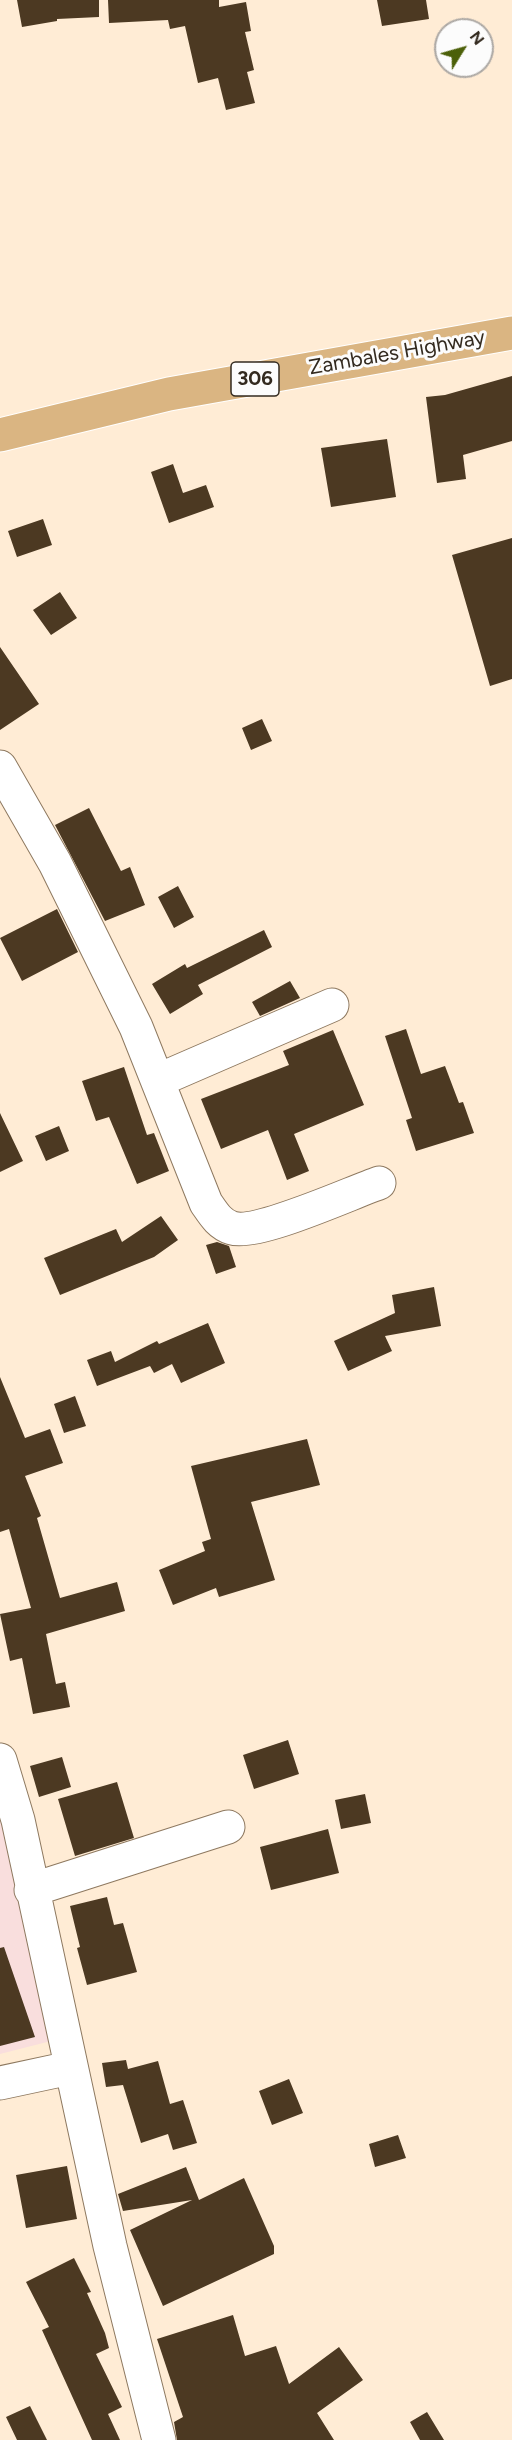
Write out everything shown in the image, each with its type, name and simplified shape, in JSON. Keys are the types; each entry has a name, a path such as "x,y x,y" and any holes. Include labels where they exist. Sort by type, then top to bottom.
{"main road":[{"name":"Zambales Highway","path":"0,435 169,394 512,333"}],"street":[{"path":"0,766 55,862 136,1027 206,1203 216,1219 230,1228 244,1230 264,1226 379,1183"},
{"path":"159,1080 332,1005"},
{"path":"0,1760 18,1820 31,1890 110,2246 159,2440"},
{"path":"31,1890 228,1827"},
{"path":"0,2084 70,2068"}],"shaded area":[{"path":"0,1808 51,2041 0,2054"}],"building":[{"path":"17,0 99,0 99,17 57,19 57,21 22,27"},
{"path":"108,0 219,0 219,7 246,2 251,31 245,32 254,70 247,72 255,103 226,110 218,78 198,83 185,26 170,29 168,20 109,23"},
{"path":"377,0 426,0 429,19 382,26"},
{"path":"512,376 512,441 463,455 466,479 437,483 426,397 445,395"},
{"path":"387,439 396,497 331,507 321,448"},
{"path":"173,464 183,493 206,485 214,507 169,523 151,472"},
{"path":"43,519 52,545 17,557 8,531"},
{"path":"512,538 512,679 490,686 452,555"},
{"path":"60,592 77,618 51,635 33,610"},
{"path":"0,647 39,704 0,730"},
{"path":"262,719 272,741 251,750 242,728"},
{"path":"89,808 121,871 130,867 145,905 105,921 55,825"},
{"path":"178,886 194,917 174,928 158,897"},
{"path":"57,909 78,952 22,981 0,938"},
{"path":"264,930 272,947 198,985 203,994 170,1014 152,984 185,964 187,968"},
{"path":"290,981 300,998 260,1016 252,1002"},
{"path":"406,1029 421,1074 445,1066 459,1103 463,1102 474,1133 416,1151 406,1120 412,1118 385,1036"},
{"path":"333,1030 364,1105 294,1134 309,1171 287,1180 268,1130 221,1149 201,1099 289,1065 283,1051"},
{"path":"124,1067 147,1135 154,1133 169,1171 137,1184 109,1117 96,1121 82,1081"},
{"path":"0,1113 23,1161 0,1172"},
{"path":"59,1126 69,1151 46,1161 35,1136"},
{"path":"161,1216 178,1240 154,1257 60,1295 44,1258 116,1229 122,1242"},
{"path":"217,1242 229,1246 236,1267 216,1274 206,1245"},
{"path":"434,1287 441,1326 385,1336 392,1351 348,1371 334,1341 395,1313 392,1295"},
{"path":"208,1323 225,1363 181,1383 172,1364 154,1373 150,1366 97,1386 87,1360 111,1351 115,1362 157,1341 159,1344"},
{"path":"0,1377 25,1438 50,1429 63,1463 25,1476 41,1516 37,1518 60,1598 117,1582 125,1611 46,1634 56,1684 65,1682 70,1707 33,1714 22,1658 10,1661 0,1614 31,1608 9,1529 0,1532"},
{"path":"75,1396 86,1426 64,1433 54,1404"},
{"path":"307,1439 320,1485 251,1502 275,1580 219,1597 216,1588 173,1605 159,1570 205,1551 202,1542 211,1539 191,1466"},
{"path":"288,1740 299,1774 254,1789 243,1755"},
{"path":"62,1757 71,1787 39,1797 30,1766"},
{"path":"117,1782 134,1838 75,1856 58,1799"},
{"path":"365,1794 371,1823 341,1829 335,1800"},
{"path":"328,1829 339,1873 271,1890 260,1847"},
{"path":"107,1897 114,1925 123,1923 137,1972 87,1985 77,1948 80,1947 70,1906"},
{"path":"4,1947 35,2037 0,2046 0,1948"},
{"path":"126,2060 128,2069 158,2061 170,2104 183,2100 197,2143 173,2150 168,2134 141,2143 123,2085 106,2087 102,2063"},
{"path":"289,2079 303,2113 272,2125 259,2091"},
{"path":"398,2135 406,2158 375,2167 369,2144"},
{"path":"67,2166 77,2219 26,2228 16,2175"},
{"path":"186,2167 199,2200 244,2178 274,2246 274,2254 163,2306 130,2230 192,2200 123,2211 118,2194"},
{"path":"74,2258 91,2292 87,2293 105,2333 109,2348 96,2354 122,2407 108,2414 120,2440 92,2440 42,2330 49,2327 26,2282"},
{"path":"233,2315 245,2356 276,2346 289,2384 339,2347 363,2380 317,2413 334,2440 177,2440 174,2422 183,2417 157,2339"},
{"path":"30,2406 47,2440 17,2440 6,2417"},
{"path":"427,2412 444,2440 420,2440 410,2422"}]}
